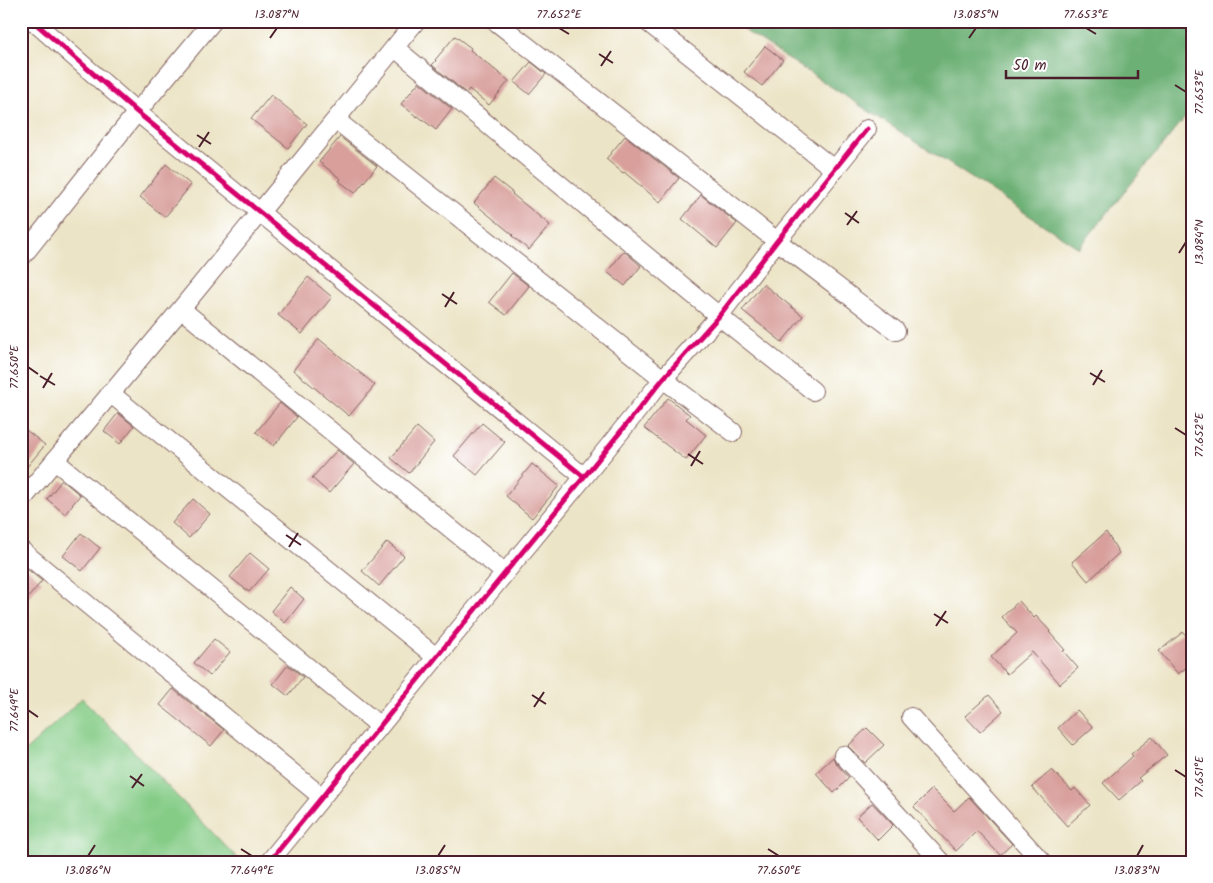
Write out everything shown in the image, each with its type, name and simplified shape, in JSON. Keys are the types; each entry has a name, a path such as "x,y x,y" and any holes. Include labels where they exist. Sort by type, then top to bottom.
{"street":[{"path":"21,26 25,21"},
{"path":"33,21 137,112 584,477"},
{"path":"21,258 137,112 213,21"},
{"path":"21,501 181,309 416,21"},
{"path":"495,21 777,241 896,331"},
{"path":"646,21 835,170"},
{"path":"395,48 719,316 813,391"},
{"path":"336,120 662,379 732,432"},
{"path":"269,862 662,379 719,316 867,129"},
{"path":"181,309 505,573"},
{"path":"110,393 436,657"},
{"path":"54,461 380,726"},
{"path":"21,550 322,797"},
{"path":"911,717 1042,862"},
{"path":"843,755 942,862"}],"green space":[{"path":"730,21 1192,21 1192,109 1079,248"},
{"path":"82,698 241,862 21,862 21,755"}],"building":[{"path":"455,36 509,81 489,105 469,89 466,93 432,65"},
{"path":"765,46 783,60 762,86 744,72"},
{"path":"531,62 546,74 529,94 514,82"},
{"path":"419,82 452,109 436,130 401,104"},
{"path":"271,95 307,124 288,148 251,119"},
{"path":"625,136 679,178 660,202 606,159"},
{"path":"340,137 377,166 355,193 319,162"},
{"path":"166,164 191,185 165,217 140,197"},
{"path":"494,178 550,225 529,250 474,203"},
{"path":"701,195 737,223 717,248 682,219"},
{"path":"624,251 641,266 625,286 607,272"},
{"path":"512,273 529,286 506,315 489,302"},
{"path":"308,277 332,297 302,334 278,315"},
{"path":"763,284 803,316 782,342 742,310"},
{"path":"319,339 375,385 349,416 293,370"},
{"path":"668,398 690,415 686,419 706,435 686,460 644,428"},
{"path":"280,403 297,417 274,446 256,432"},
{"path":"118,413 134,426 120,444 104,431"},
{"path":"482,423 505,442 477,475 454,456"},
{"path":"21,426 45,445 21,474"},
{"path":"417,427 434,442 409,473 391,458"},
{"path":"337,450 354,464 329,493 312,478"},
{"path":"532,464 559,486 532,518 506,496"},
{"path":"62,480 80,495 65,514 47,499"},
{"path":"193,499 210,514 189,538 172,523"},
{"path":"1106,532 1119,553 1088,581 1072,562"},
{"path":"81,533 100,548 82,571 63,556"},
{"path":"387,542 404,556 379,586 362,571"},
{"path":"250,553 269,569 249,592 230,577"},
{"path":"26,568 42,581 21,606 21,573"},
{"path":"290,587 304,599 285,623 271,611"},
{"path":"1019,601 1034,618 1036,616 1050,631 1065,650 1063,651 1078,668 1060,684 1032,652 1007,674 991,657 1017,633 1002,617"},
{"path":"1183,632 1192,642 1192,663 1178,674 1159,651"},
{"path":"214,639 230,652 210,676 194,663"},
{"path":"288,665 303,677 288,696 273,684"},
{"path":"173,689 224,730 211,746 160,705"},
{"path":"989,695 1003,711 980,732 965,716"},
{"path":"1077,710 1093,727 1073,745 1058,728"},
{"path":"867,728 884,745 865,763 848,746"},
{"path":"1152,737 1167,755 1138,778 1141,781 1119,800 1103,783 1133,756 1131,754"},
{"path":"833,757 849,778 834,793 816,773"},
{"path":"1052,770 1072,791 1075,788 1090,805 1067,826 1032,787"},
{"path":"932,789 954,811 969,797 1012,844 1000,855 977,831 956,851 914,807"},
{"path":"872,803 893,825 878,840 857,817"}],"cycle path":[{"path":"33,21 137,112 584,477"},
{"path":"269,862 663,379 719,316 867,129"}]}
